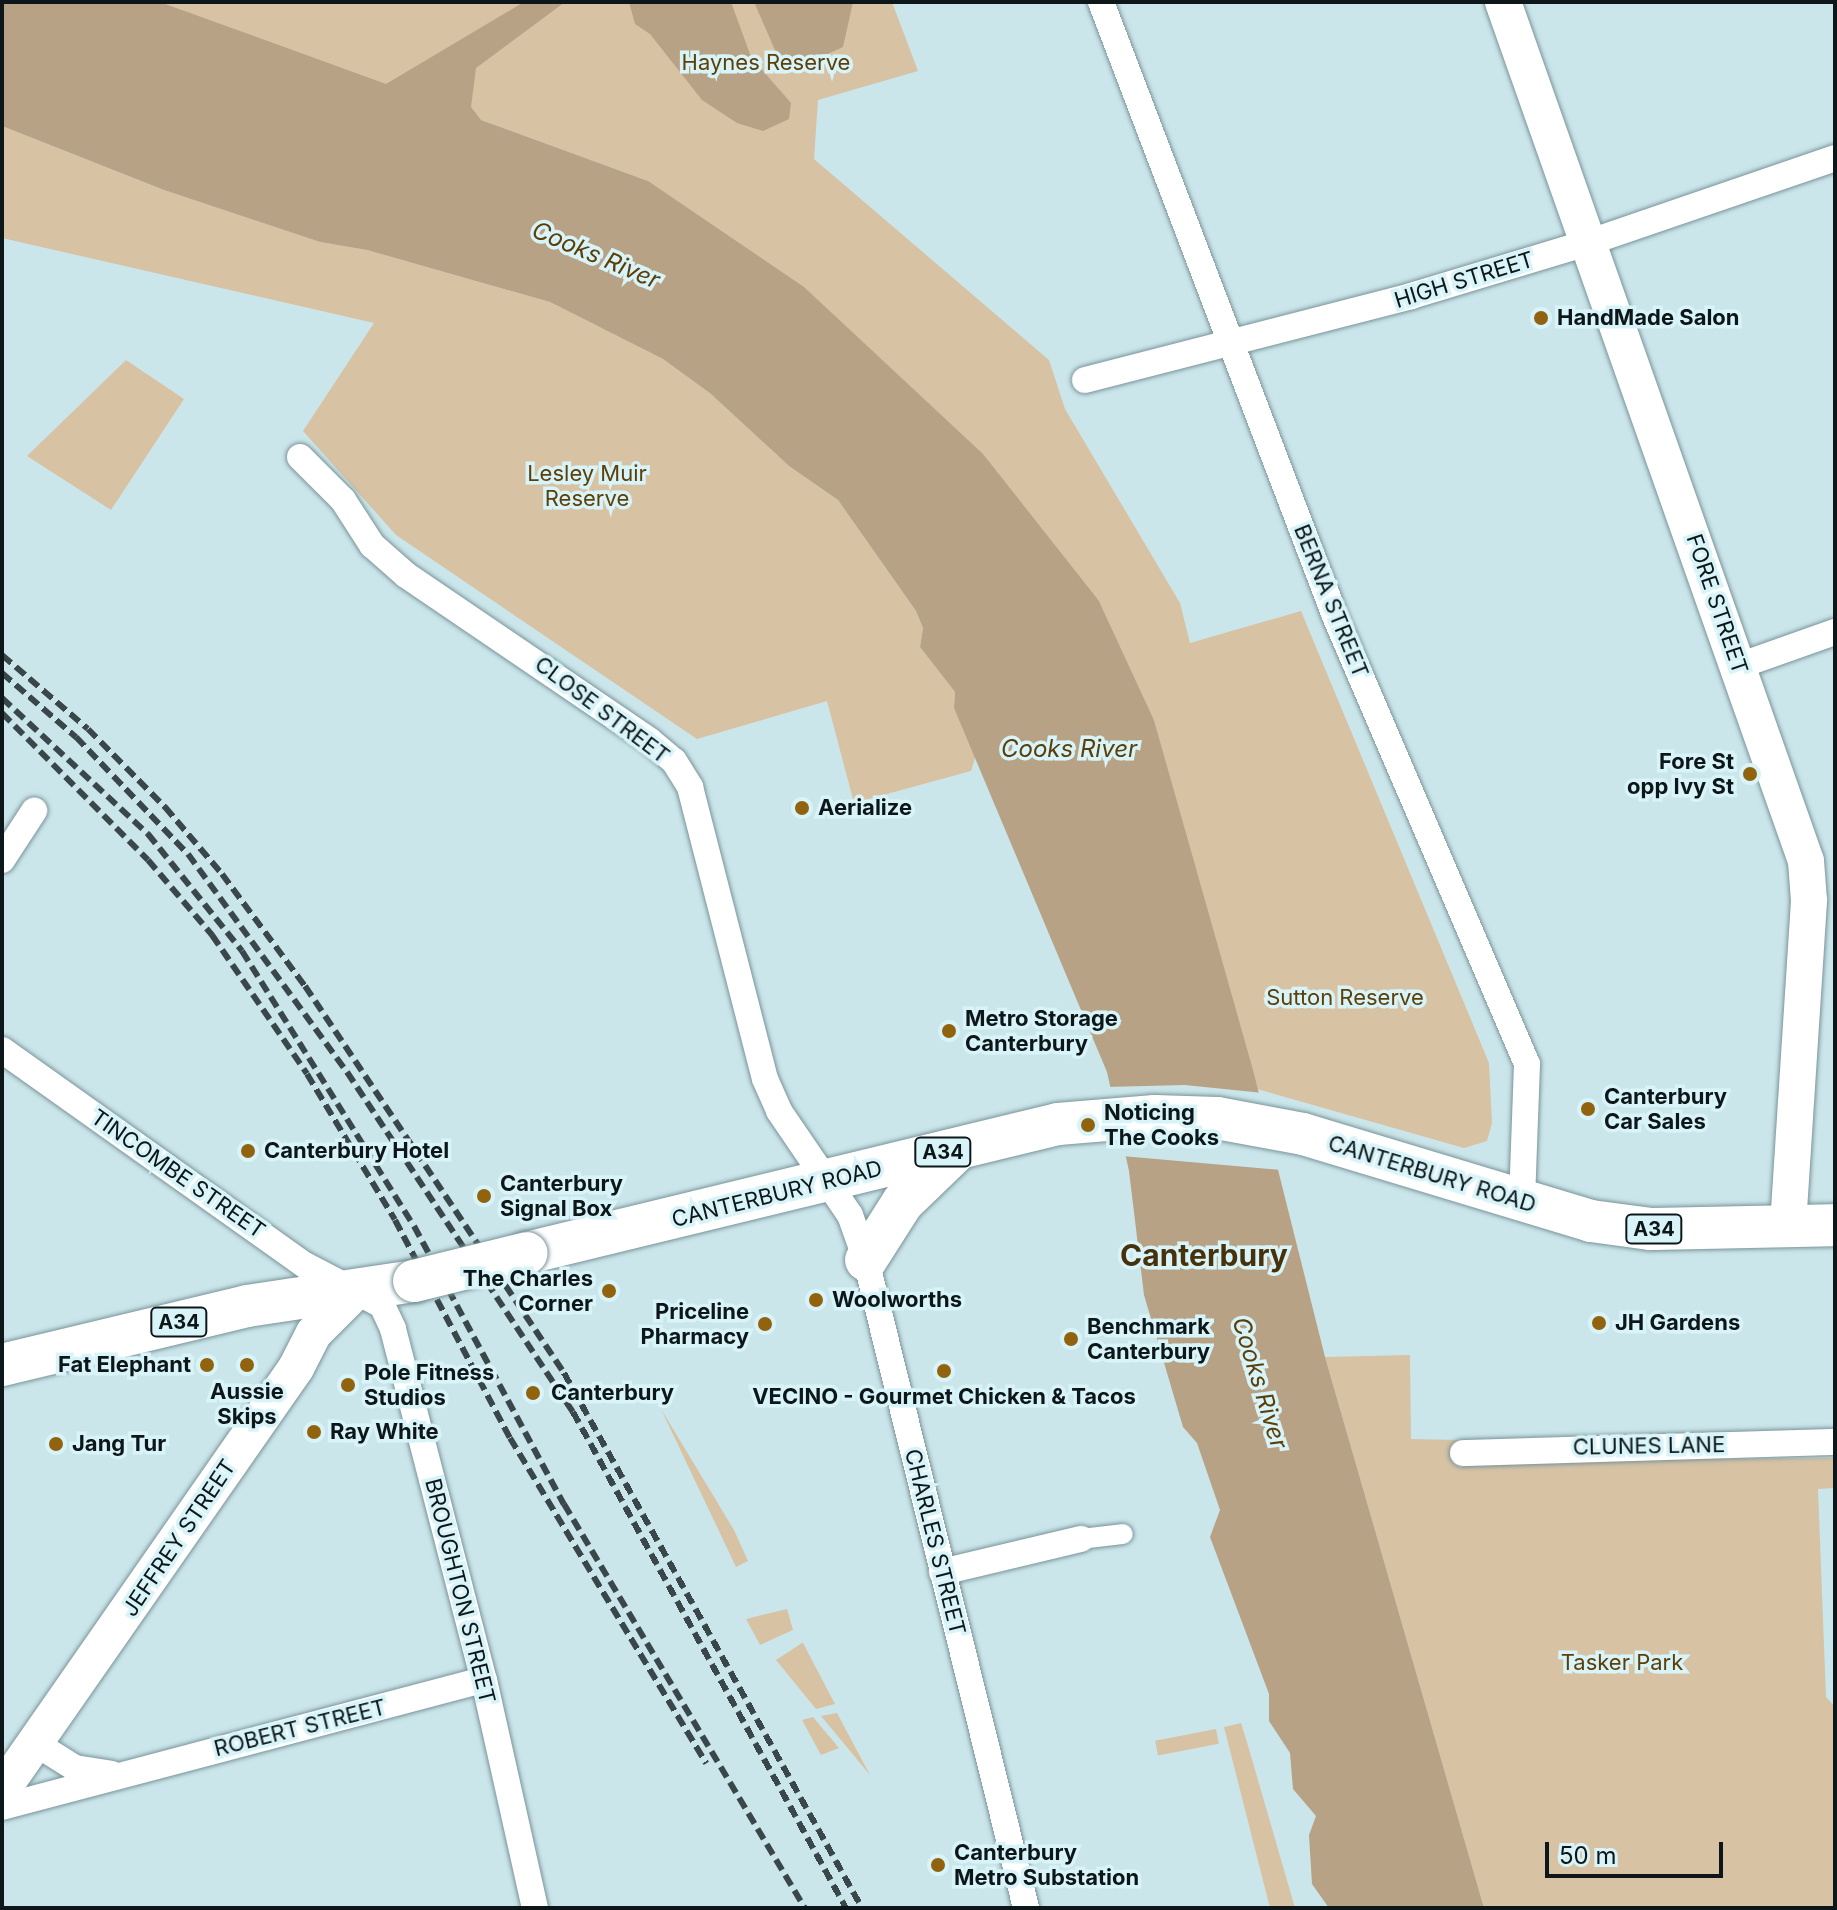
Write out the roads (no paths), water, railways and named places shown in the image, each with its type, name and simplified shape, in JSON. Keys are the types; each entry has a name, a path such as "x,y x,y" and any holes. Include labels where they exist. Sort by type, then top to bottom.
{"highway":[{"name":"CANTERBURY ROAD","path":"2,1365 247,1306 414,1281 1058,1124 1184,1116 1266,1126 1522,1203 1591,1221 1651,1229 1835,1225"},
{"path":"866,1260 903,1202 959,1148"}],"main road":[{"name":"FORE STREET","path":"1503,2 1806,861 1808,888 1788,1227"},
{"name":"JEFFREY STREET","path":"2,1790 296,1368 314,1333 358,1289"}],"street":[{"name":"BERNA STREET","path":"1101,2 1335,616 1527,1064 1522,1203"},
{"name":"HIGH STREET","path":"1085,380 1231,346 1590,242 1835,158"},
{"name":"CLOSE STREET","path":"300,457 343,500 372,545 406,575 529,655 674,761 690,787 765,1079 779,1111 828,1182"},
{"path":"1739,666 1835,632"},
{"path":"2,860 34,811"},
{"name":"TINCOMBE STREET","path":"2,1050 305,1265 358,1289"},
{"name":"CHARLES STREET","path":"828,1182 850,1215 866,1260 1026,1908"},
{"name":"BROUGHTON STREET","path":"358,1289 382,1305 393,1329 484,1680 535,1908"},
{"name":"CLUNES LANE","path":"1463,1453 1835,1442"},
{"path":"942,1572 1081,1539 1123,1534"},
{"name":"ROBERT STREET","path":"2,1807 484,1680"},
{"name":"ROBERT STREET","path":"35,1743 75,1768 116,1775"}],"water":[{"name":"Cooks River","path":"2,2 160,2 386,84 524,2 565,2 476,68 471,107 481,120 648,181 804,287 983,454 1099,601 1154,720 1253,1070 1325,1357 1484,1908 1329,1908 1312,1884 1309,1835 1316,1816 1293,1789 1290,1753 1269,1721 1269,1694 1210,1537 1220,1510 1197,1443 1183,1427 1144,1295 1129,1171 1107,1072 954,708 955,692 920,647 923,628 916,611 838,500 789,466 711,394 663,359 550,302 367,250 320,242 164,190 2,126"},
{"path":"629,2 731,2 751,57 791,103 789,119 763,131 737,123 702,100 650,34 635,24"},
{"path":"754,2 853,2 843,47 810,62 778,57"}],"railway":[{"path":"2,655 88,729 165,807 222,874 305,986 564,1373 862,1908"},
{"path":"2,673 76,737 188,854 347,1072 573,1412 846,1908"},
{"path":"2,698 148,834 242,951 414,1226 564,1504 805,1908"},
{"path":"2,713 148,860 212,935 307,1074 395,1220 510,1438 706,1763"}],"place":[{"name":"HandMade Salon","path":"1541,318"},
{"name":"Fore St opp Ivy St","path":"1750,774"},
{"name":"Aerialize","path":"802,808"},
{"name":"Metro Storage Canterbury","path":"949,1031"},
{"name":"Canterbury Car Sales","path":"1588,1109"},
{"name":"Noticing The Cooks","path":"1088,1125"},
{"name":"Canterbury Hotel","path":"248,1151"},
{"name":"Canterbury Signal Box","path":"484,1196"},
{"name":"The Charles Corner","path":"609,1291"},
{"name":"Woolworths","path":"816,1300"},
{"name":"JH Gardens","path":"1599,1323"},
{"name":"Priceline Pharmacy","path":"765,1324"},
{"name":"Benchmark Canterbury","path":"1071,1339"},
{"name":"Fat Elephant","path":"207,1365"},
{"name":"Aussie Skips","path":"247,1365"},
{"name":"VECINO - Gourmet Chicken & Tacos","path":"944,1371"},
{"name":"Pole Fitness Studios","path":"348,1385"},
{"name":"Canterbury","path":"533,1393"},
{"name":"Ray White","path":"314,1432"},
{"name":"Jang Tur","path":"56,1444"},
{"name":"Canterbury Metro Substation","path":"938,1865"}],"district":[{"name":"Canterbury","path":"1204,1255"}],"park label":[{"name":"Haynes Reserve","path":"766,63"},
{"name":"Lesley Muir Reserve","path":"587,486"},
{"name":"Sutton Reserve","path":"1345,998"},
{"name":"Tasker Park","path":"1622,1663"}]}
